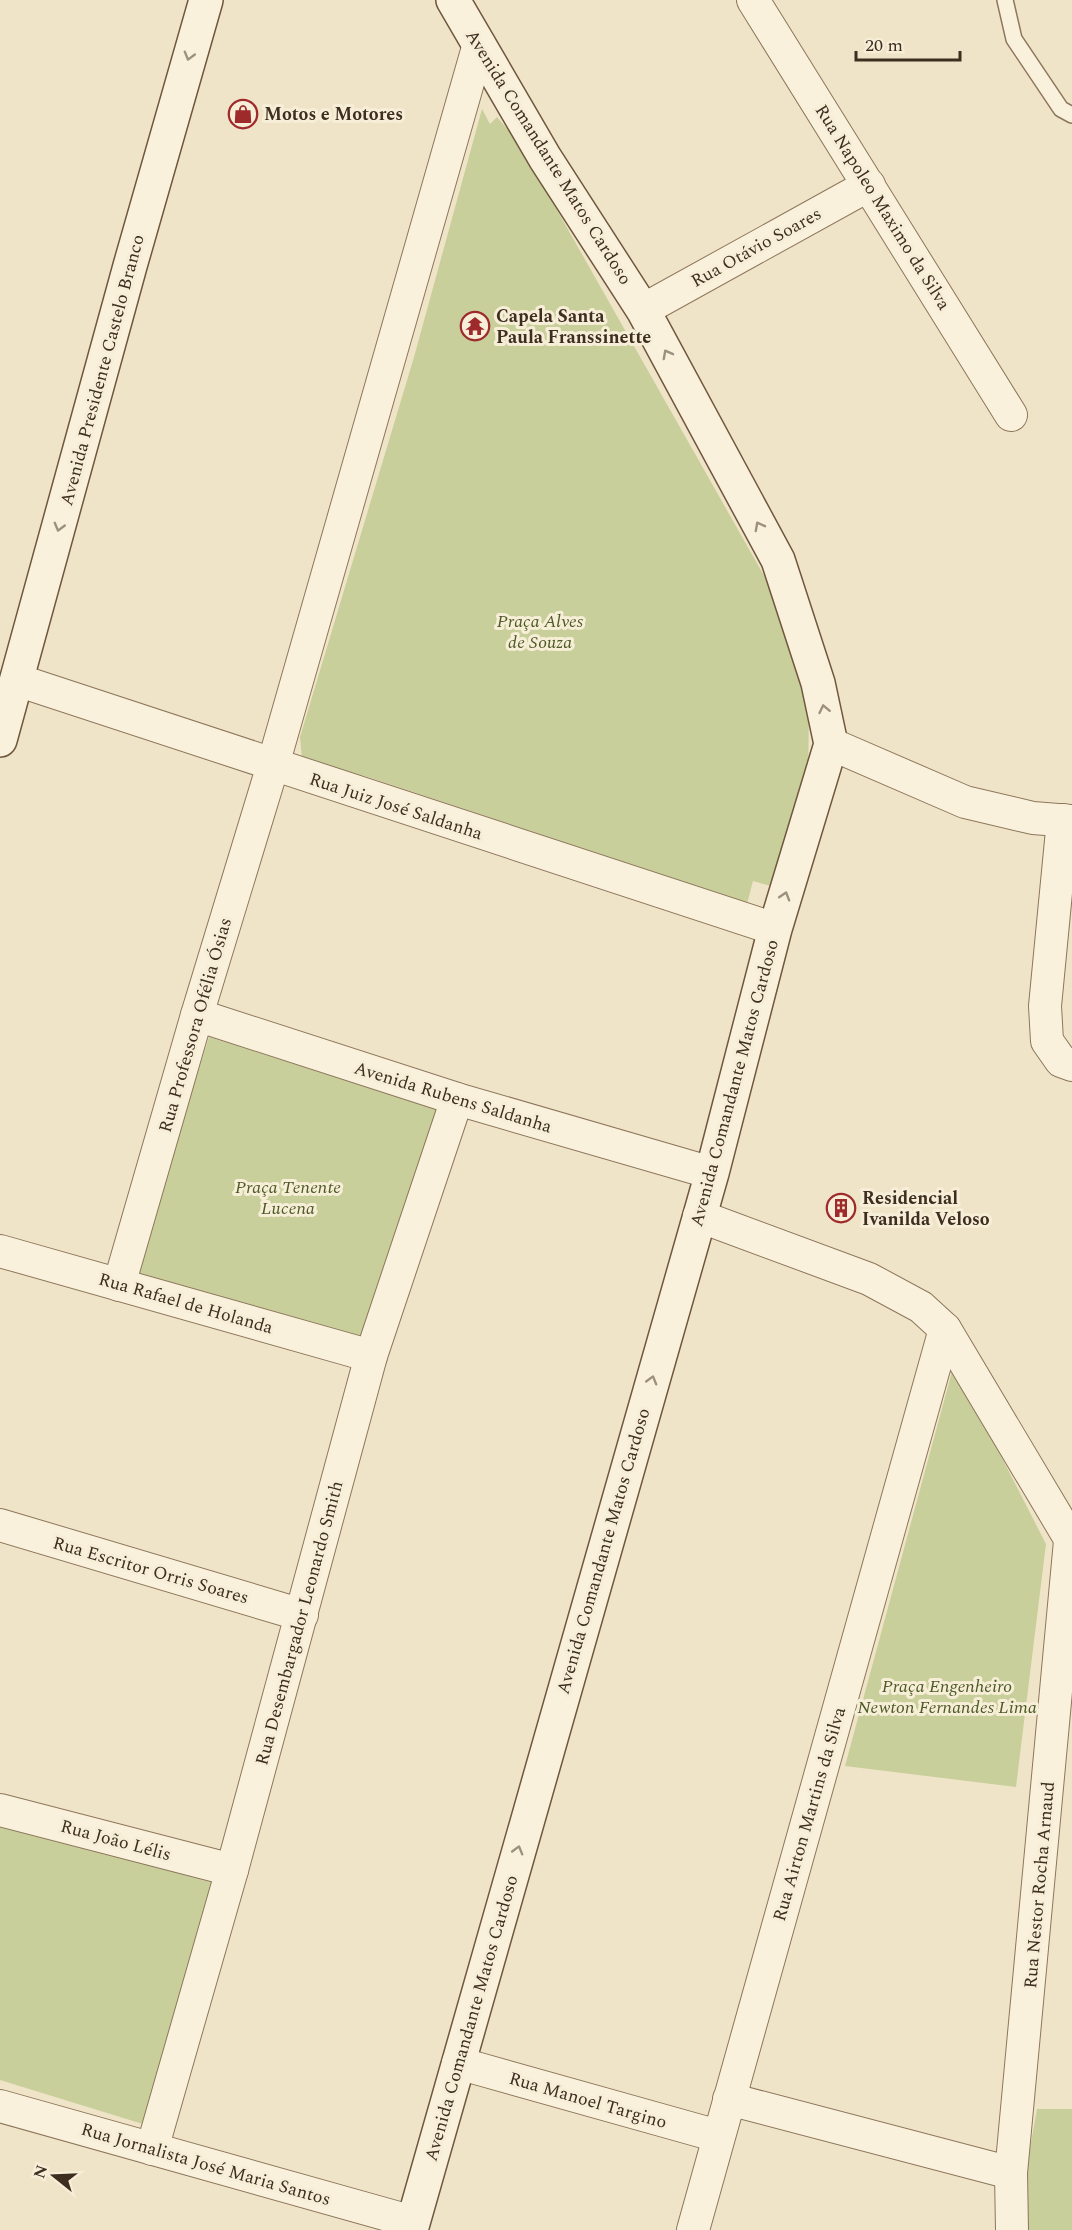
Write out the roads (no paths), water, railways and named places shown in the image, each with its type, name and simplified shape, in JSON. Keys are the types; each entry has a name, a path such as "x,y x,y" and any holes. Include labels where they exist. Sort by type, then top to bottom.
{"main road":[{"name":"Avenida Presidente Castelo Branco","path":"0,740 133,255 206,0"},
{"name":"Avenida Comandante Matos Cardoso","path":"412,2226 712,1173 776,929 831,744 818,683 778,560 643,310 545,158 453,0"}],"street":[{"name":"Rua Napoleo Maximo da Silva","path":"753,0 1011,415"},
{"path":"273,765 479,44"},
{"name":"Rua Otávio Soares","path":"643,310 869,184"},
{"name":"Rua Juiz José Saldanha","path":"17,681 776,929"},
{"path":"831,744 965,802 1033,818 1068,821 1045,1006 1047,1041 1061,1061 1072,1065"},
{"name":"Rua Professora Ofélia Ósias","path":"119,1285 196,1015 273,765"},
{"name":"Avenida Rubens Saldanha","path":"196,1015 457,1100 712,1173"},
{"name":"Rua Desembargador Leonardo Smith","path":"152,2149 232,1870 371,1356 457,1100"},
{"path":"699,1216 869,1279 921,1308 945,1329 1071,1541"},
{"name":"Rua Rafael de Holanda","path":"0,1251 371,1356"},
{"name":"Rua Airton Martins da Silva","path":"693,2230 945,1329"},
{"name":"Rua Escritor Orris Soares","path":"0,1525 302,1615"},
{"name":"Rua Nestor Rocha Arnaud","path":"1012,2230 1011,2173 1071,1541"},
{"name":"Rua João Lélis","path":"0,1810 232,1870"},
{"name":"Rua Manoel Targino","path":"458,2063 718,2136"},
{"path":"729,2099 1011,2173"},
{"name":"Rua Jornalista José Maria Santos","path":"0,2106 412,2226"}],"lane":[{"path":"1005,0 1014,39 1061,109 1072,115"}],"place":[{"name":"Motos e Motores","path":"243,114"},
{"name":"Capela Santa Paula Franssinette","path":"475,326"},
{"name":"Residencial Ivanilda Veloso","path":"841,1208"}],"park label":[{"name":"Praça Alves de Souza","path":"540,631"},
{"name":"Praça Tenente Lucena","path":"288,1197"},
{"name":"Praça Engenheiro Newton Fernandes Lima","path":"947,1696"}]}
